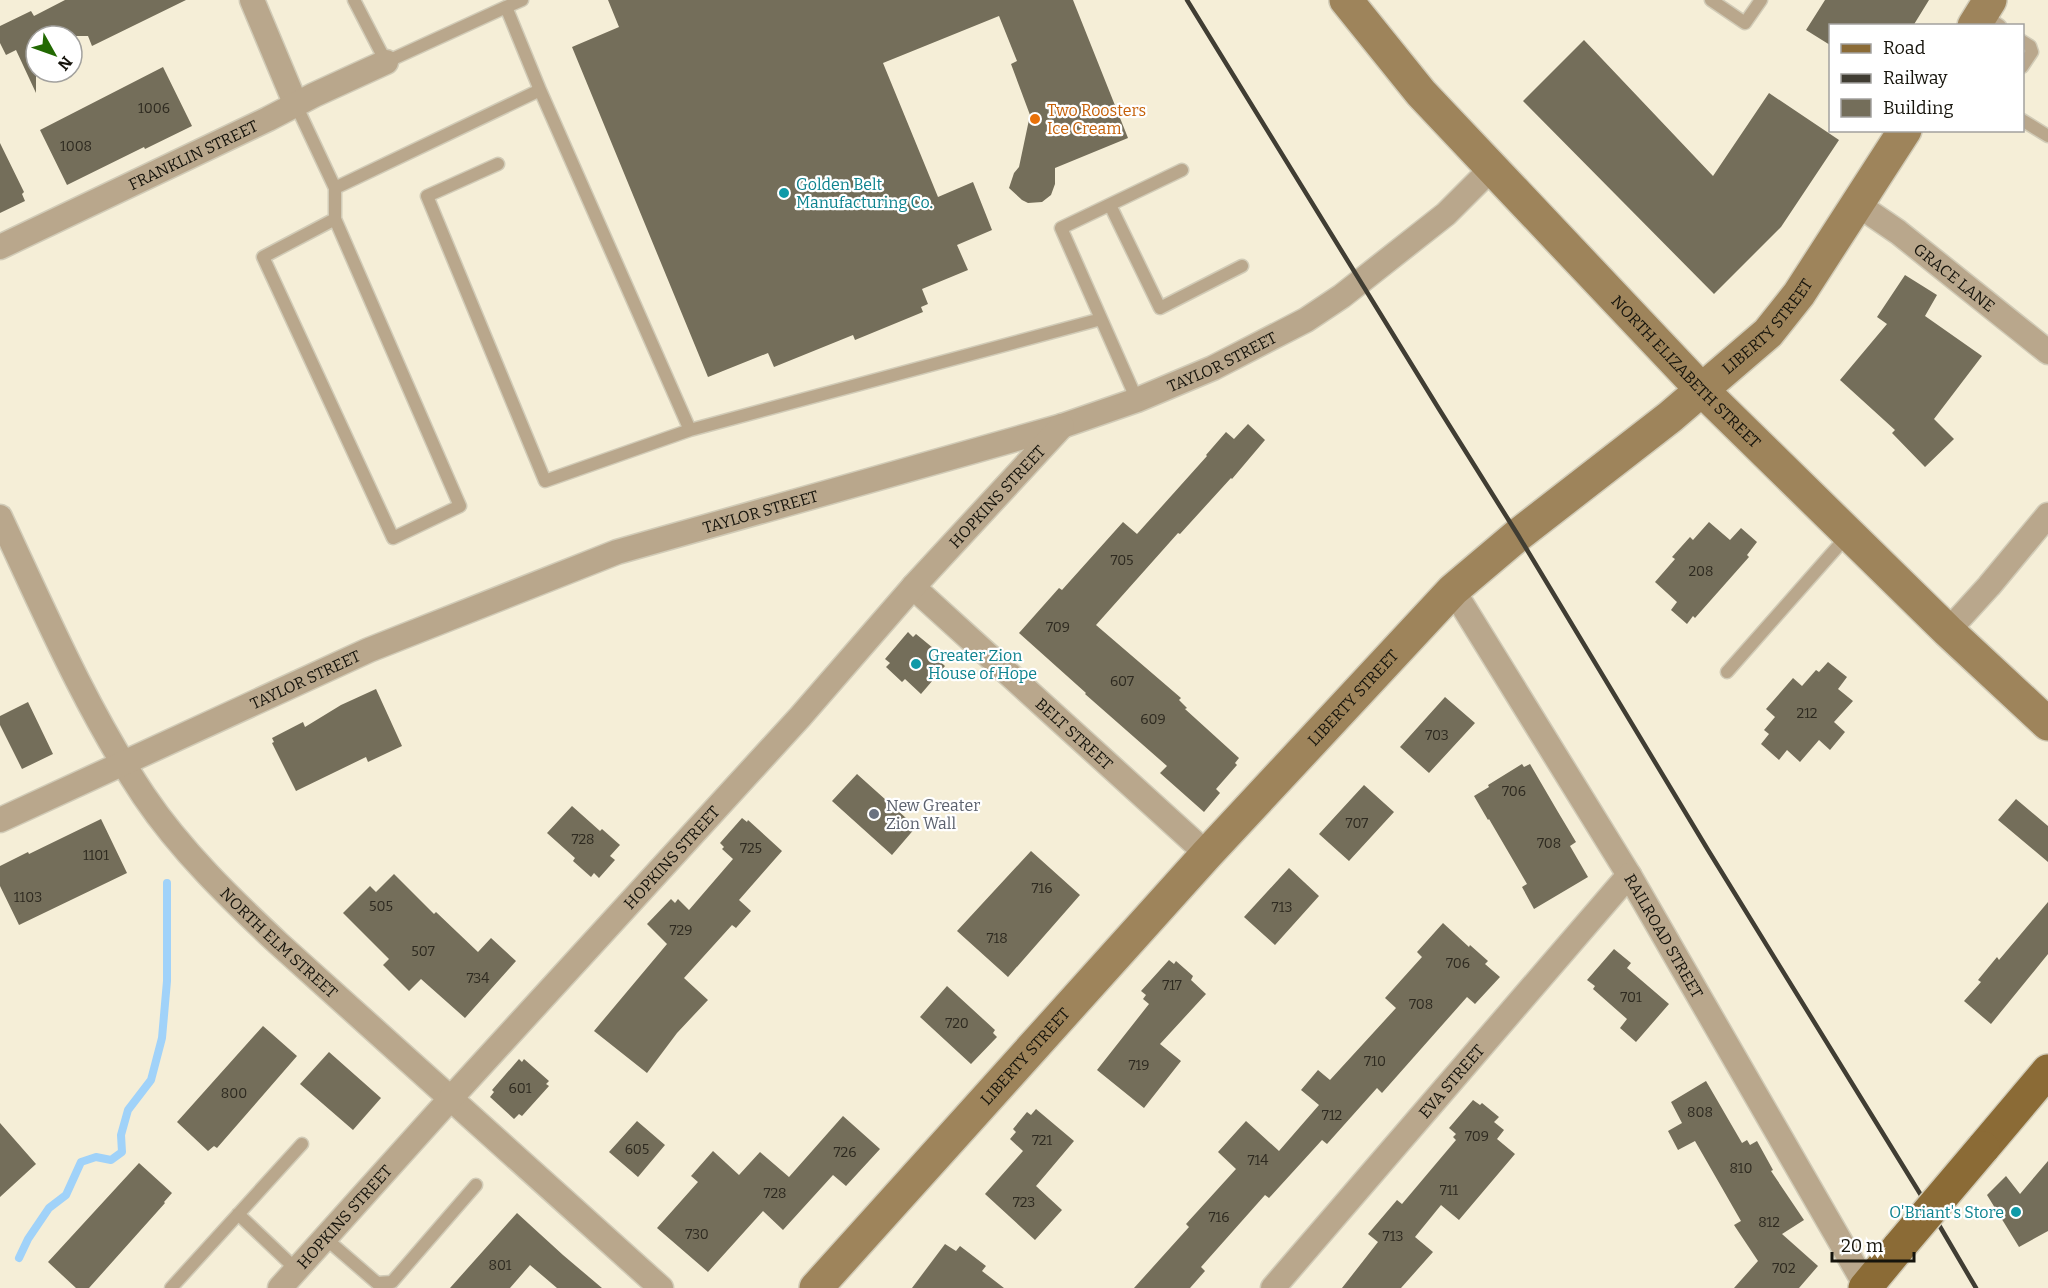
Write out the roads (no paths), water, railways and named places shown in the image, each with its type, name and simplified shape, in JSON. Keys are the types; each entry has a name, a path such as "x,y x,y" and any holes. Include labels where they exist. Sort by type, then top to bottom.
{"main road":[{"path":"1865,1287 2048,1071"}],"street":[{"path":"252,0 296,105"},
{"name":"NORTH ELIZABETH STREET","path":"1346,0 1421,93 1702,390 1948,631 2048,724"},
{"name":"FRANKLIN STREET","path":"0,247 386,62"},
{"name":"LIBERTY STREET","path":"816,1288 1207,854 1453,590 1518,535 1702,390 1768,333 1799,294 1904,132"},
{"name":"TAYLOR STREET","path":"0,820 369,650 617,552 1062,426 1137,400 1213,368 1306,320 1342,296 1446,214 1493,167"},
{"name":"GRACE LANE","path":"1857,204 1898,232 2048,352"},
{"name":"HOPKINS STREET","path":"280,1288 800,717 913,587 1062,426"},
{"path":"1948,631 2048,515"},
{"name":"NORTH ELM STREET","path":"0,517 68,660 144,796 181,845 248,915 661,1288"},
{"name":"BELT STREET","path":"913,587 1207,854"},
{"name":"RAILROAD STREET","path":"1453,590 1629,875 1865,1287"},
{"name":"EVA STREET","path":"1272,1288 1629,875"}],"lane":[{"path":"354,0 386,62 522,0"},
{"path":"1711,0 1745,23 1761,0"},
{"path":"506,8 690,430"},
{"path":"2024,42 2030,46 2032,52 2024,64"},
{"path":"335,188 540,90"},
{"path":"296,105 335,188 335,219 460,506 393,538 263,257 335,219"},
{"path":"2024,121 2048,136"},
{"path":"498,164 427,196 545,481 690,430 1101,319"},
{"path":"1137,400 1061,228 1182,170"},
{"path":"1110,205 1160,308 1242,266"},
{"path":"1727,672 1849,534"},
{"path":"171,1288 302,1144"},
{"path":"326,1238 377,1283 392,1282 476,1185"},
{"path":"238,1214 297,1270"}],"waterway":[{"path":"19,1258 28,1239 49,1208 66,1195 81,1162 96,1157 111,1160 122,1152 121,1135 128,1110 151,1080 162,1038 167,981 167,883"}],"railway":[{"path":"1187,0 1518,535 1976,1288"}],"place":[{"name":"Two Roosters Ice Cream","path":"1035,119"},
{"name":"Golden Belt Manufacturing Co.","path":"784,193"},
{"name":"Greater Zion House of Hope","path":"916,664"},
{"name":"New Greater Zion Wall","path":"874,814"},
{"name":"O'Briant's Store","path":"2016,1212"}]}
